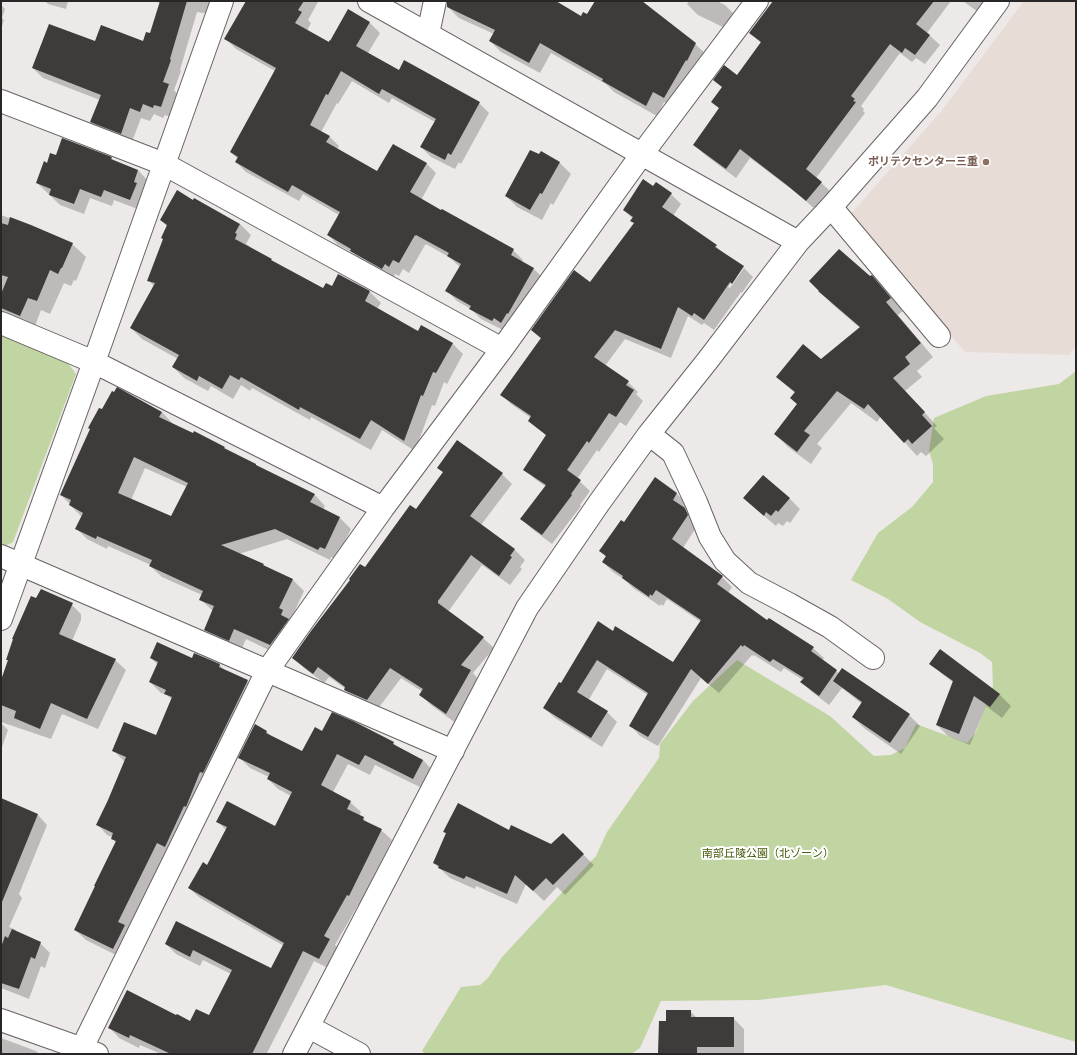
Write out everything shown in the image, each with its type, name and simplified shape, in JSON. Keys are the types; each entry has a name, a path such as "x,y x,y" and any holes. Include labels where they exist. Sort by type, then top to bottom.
{"street":[{"path":"1,619 11,560 94,362 222,1"},
{"path":"368,1 798,242"},
{"path":"428,34 435,1"},
{"path":"1,1020 89,1051 267,671 642,154 757,1"},
{"path":"294,1054 527,608 599,503 649,434 708,360 798,242 831,207 927,98 998,1"},
{"path":"1,101 164,164 502,349"},
{"path":"831,207 939,336"},
{"path":"1,323 94,362 384,508"},
{"path":"649,434 673,453 696,502 710,537 725,561 749,583 830,627 873,658"},
{"path":"11,560 453,751"},
{"path":"308,1027 359,1054"}],"shaded area":[{"name":"ポリテクセンター三重","path":"1024,1 1076,1 1076,346 1069,355 965,352 849,216 943,109"}],"green space":[{"path":"1,334 68,363 76,374 13,542 5,546 1,544"},
{"name":"南部丘陵公園（北ゾーン）","path":"1076,371 1076,1042 886,985 759,1000 661,1001 640,1048 631,1054 426,1054 422,1051 461,987 480,985 488,978 502,957 596,856 607,832 659,758 660,744 693,701 737,660 830,716 874,756 891,755 905,748 916,724 967,743 976,732 993,686 992,662 980,653 920,622 888,599 851,580 878,533 912,507 933,482 933,464 929,451 934,418 986,396 1059,384"}],"building":[{"path":"160,1 187,1 170,59 171,60 163,82 169,84 161,107 154,105 153,108 143,104 140,112 130,108 121,134 90,122 101,95 32,68 49,24 95,41 101,25 143,41 146,32 150,33"},
{"path":"246,1 304,1 298,10 302,12 295,23 329,42 348,9 370,22 356,46 399,70 404,60 480,102 451,155 448,153 445,160 420,147 436,119 382,89 379,94 341,71 328,95 326,94 310,125 330,136 326,142 377,171 393,144 427,163 410,192 514,249 511,255 534,268 508,314 507,313 501,323 494,318 492,321 469,309 471,306 445,291 461,264 447,256 449,253 415,235 399,263 393,260 389,267 385,264 382,269 350,251 351,249 327,235 340,212 292,185 288,192 235,162 238,157 230,152 276,68 224,39"},
{"path":"447,1 556,1 581,16 583,12 587,14 595,1 642,1 696,43 687,61 686,60 664,98 653,92 646,106 602,81 603,79 540,43 529,63 489,41 495,30 447,7"},
{"path":"773,1 934,1 916,24 930,35 915,55 905,48 902,53 890,44 851,96 855,99 853,101 856,102 806,169 822,182 806,201 740,149 726,169 693,145 719,108 711,102 722,87 713,80 724,65 737,75 761,42 749,33"},
{"path":"62,138 112,157 111,159 138,170 134,182 137,183 130,200 104,190 101,197 80,189 74,204 49,195 51,189 36,183 44,161 47,163 50,153 56,155"},
{"path":"530,150 539,154 541,151 560,162 542,194 540,193 530,210 505,196"},
{"path":"643,179 653,186 656,182 672,193 662,207 717,245 715,247 744,266 732,284 730,282 704,320 694,313 692,316 678,307 661,349 615,330 594,357 629,381 626,385 634,390 616,417 609,413 589,443 587,441 567,470 581,480 571,494 572,495 542,535 520,519 546,485 523,470 546,435 528,421 531,416 500,395 541,338 531,330 574,270 590,282 634,223 630,221 633,217 623,210"},
{"path":"177,190 193,200 194,198 240,224 235,233 237,234 235,239 272,259 271,260 323,288 326,283 332,286 338,274 370,291 365,301 418,331 421,325 453,343 436,373 433,372 423,396 421,395 404,441 371,420 360,439 300,407 299,410 241,377 239,380 230,375 222,389 199,376 197,381 172,367 179,355 130,328 155,283 147,281 163,239 161,238 167,225 160,220"},
{"path":"10,217 73,243 58,274 50,270 37,301 28,298 20,316 1,308 1,294 8,277 1,275 1,223 8,225"},
{"path":"839,249 870,276 872,275 891,298 886,302 921,343 905,357 910,364 893,378 925,412 922,415 932,426 912,444 908,439 904,443 868,404 864,409 837,391 804,431 810,435 797,452 774,434 797,404 790,398 795,392 776,377 803,344 821,359 860,327 818,291 809,281"},
{"path":"117,387 162,412 159,417 193,433 194,431 256,465 315,494 310,502 340,517 325,549 320,547 318,550 275,529 221,545 293,579 279,608 283,610 281,615 289,619 270,645 234,629 229,641 204,630 214,606 199,600 203,591 149,566 152,560 97,536 96,539 75,529 83,513 69,505 71,500 60,495 90,429 88,428 99,408 102,409 112,391 114,392","holes":["134,457 188,483 171,516 118,493"]},
{"path":"457,440 503,473 470,516 515,549 510,556 512,557 499,576 471,555 438,601 438,603 484,637 461,665 471,670 446,714 419,695 423,689 390,668 367,700 344,690 345,687 318,667 313,674 292,658 350,580 349,579 360,564 365,567 410,505 416,509 443,472 437,468"},
{"path":"763,475 790,498 778,512 776,510 771,516 766,512 764,516 743,498"},
{"path":"655,477 677,493 673,500 685,508 688,515 672,539 723,576 717,584 767,620 769,618 814,647 811,651 837,670 819,696 800,682 804,678 773,659 770,662 744,645 743,647 741,645 708,684 691,669 648,737 629,726 648,693 597,660 577,692 608,711 591,738 543,708 559,682 561,683 598,621 613,631 615,626 673,662 701,620 656,590 652,596 650,594 649,597 622,578 623,576 602,562 606,556 599,551 621,520 624,522"},
{"path":"41,589 73,603 59,634 116,659 87,719 51,703 40,729 14,718 16,711 1,705 1,680 8,660 6,660 12,639 31,596 36,598"},
{"path":"157,642 192,658 194,653 220,664 219,667 248,680 203,773 200,772 186,807 184,806 165,847 157,843 118,922 125,925 113,949 74,930 116,841 111,839 113,833 96,825 126,757 112,751 124,722 156,735 172,697 164,694 166,690 149,682 158,662 150,658"},
{"path":"940,649 1000,694 990,707 974,696 959,734 936,725 953,681 929,664"},
{"path":"842,668 910,714 890,743 852,717 862,702 833,681"},
{"path":"332,712 394,742 393,744 423,760 413,779 365,755 359,765 337,754 321,785 351,801 347,809 364,817 363,820 382,829 349,896 347,895 324,936 330,939 319,959 303,951 252,1054 171,1054 130,1035 129,1038 108,1028 127,990 190,1021 196,1009 209,1015 232,970 193,950 190,957 165,944 176,921 271,968 284,943 188,888 203,862 207,865 227,827 216,822 227,801 275,826 292,792 267,779 270,773 238,758 255,724 267,731 266,733 302,751 315,727 322,731"},
{"path":"1,798 38,814 2,902 1,902"},
{"path":"458,803 509,830 511,825 551,844 563,833 584,854 553,885 546,878 533,891 515,875 507,894 466,876 464,879 438,868 439,866 433,863 446,833 443,832"},
{"path":"12,929 41,942 35,959 31,957 19,989 1,983 1,947 5,936 8,938"},
{"path":"666,1010 691,1010 691,1017 734,1017 734,1047 697,1047 697,1053 658,1053 659,1021 666,1021"}],"place":[{"name":"ポリテクセンター三重","path":"986,162"}]}
